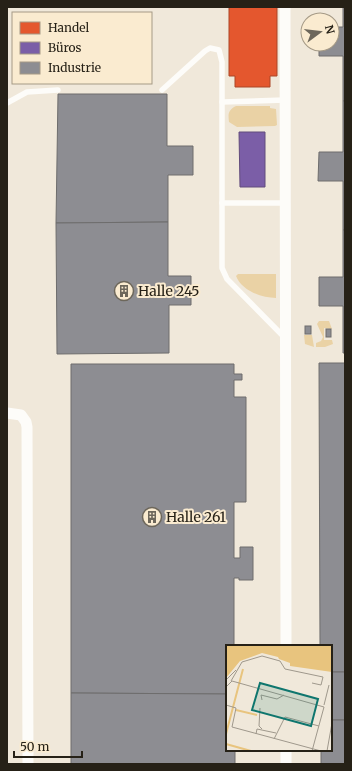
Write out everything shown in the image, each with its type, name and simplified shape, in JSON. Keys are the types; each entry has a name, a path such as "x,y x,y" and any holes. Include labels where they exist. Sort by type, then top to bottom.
{"street":[{"path":"285,7 286,645"},
{"path":"7,413 21,415 26,422 27,427 28,764"},
{"path":"286,751 286,764"}],"lane":[{"path":"162,90 205,51 216,48 221,54 222,268 227,278 286,338"},
{"path":"7,103 27,92 58,90"},
{"path":"222,102 285,100"},
{"path":"222,203 285,203"}],"shaded area":[{"path":"236,106 270,106 270,108 276,109 277,125 237,127 229,122 229,112"},
{"path":"238,274 276,274 276,298 265,297 248,290 239,281 236,276"},
{"path":"319,321 329,321 332,329 324,328 324,340 332,340 333,344 325,347 316,347 316,343 321,341 323,337 317,324"},
{"path":"304,335 312,335 314,347 305,344"}],"building: Handel":[{"path":"229,7 277,7 277,76 270,76 270,87 235,87 235,76 229,76"}],"building: Büros":[{"path":"239,132 265,132 265,187 240,187"}],"building: Industrie":[{"path":"343,7 345,7 345,101 343,101 343,56 319,56 319,52 340,52 340,27 343,27"},
{"path":"58,94 167,94 167,146 193,146 193,175 168,175 168,222 56,223"},
{"path":"343,101 345,101 345,230 343,230 343,181 318,181 319,152 343,152"},
{"name":"Halle 245","path":"168,222 168,276 191,276 191,305 169,305 169,353 57,354 56,223"},
{"path":"343,230 345,230 345,353 343,353 343,306 319,306 319,277 343,277"},
{"path":"305,326 311,326 311,334 305,334"},
{"path":"326,329 331,329 331,337 326,337"},
{"path":"319,363 345,363 345,672 332,672 332,645 320,645"},
{"name":"Halle 261","path":"71,364 234,364 234,374 242,374 242,380 234,380 234,397 246,397 246,502 234,502 234,558 240,558 240,547 253,547 253,580 239,580 239,578 234,578 234,645 226,645 226,694 71,693"},
{"path":"332,672 345,672 345,720 332,720"},
{"path":"71,693 226,694 226,751 235,751 235,764 71,764"},
{"path":"332,720 345,720 345,764 321,764 321,751 332,751"}],"place":[{"name":"Halle 245","path":"124,291"},
{"name":"Halle 261","path":"152,517"}]}
